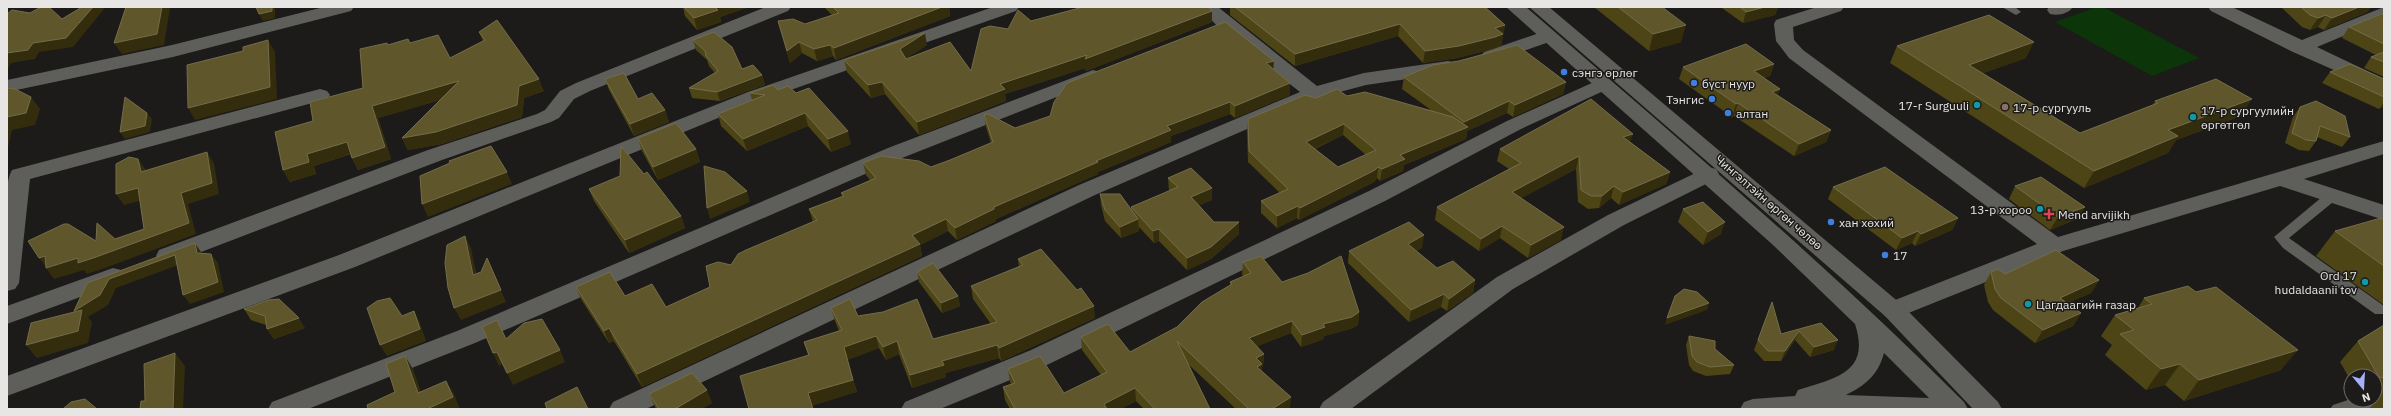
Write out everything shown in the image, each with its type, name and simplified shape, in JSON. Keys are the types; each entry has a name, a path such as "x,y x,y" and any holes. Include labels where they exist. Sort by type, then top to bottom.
{"street":[{"path":"7,86 173,51 345,7"},
{"path":"7,315 436,155 544,118 552,114 567,95 583,86 782,7"},
{"path":"7,386 347,261 755,96 1010,7"},
{"path":"1208,7 1227,25 1314,93"},
{"name":"Чингэлтэйн өргөн чөлөө","path":"1515,7 1708,174 1781,240 1865,319 1955,409"},
{"name":"Чингэлтэйн өргөн чөлөө","path":"1538,7 1726,165 1893,310 1989,409"},
{"path":"1835,7 1783,24 1785,40 1796,54 2055,246"},
{"path":"2217,7 2300,48 2384,86"},
{"path":"2300,48 2384,12"},
{"path":"1205,34 1227,25"},
{"path":"622,409 1087,190 1314,93 1364,78 1468,62 1548,36"},
{"path":"281,409 466,337 895,153 1116,68"},
{"path":"914,409 1040,357 1377,196 1514,125 1603,84"},
{"path":"7,283 20,175 320,95"},
{"path":"1893,310 2055,246 2384,147"},
{"path":"1332,409 1505,283 1616,220 1708,174"},
{"path":"2280,179 2384,213"},
{"path":"1760,408 1834,390 1856,379 1866,369 1872,353 1872,338 1865,319"},
{"path":"1760,408 1809,404 1870,404 1937,409"}],"lane":[{"path":"2333,196 2281,238 2288,245 2380,310"},
{"path":"2338,409 2351,405 2384,407"}],"green space":[{"path":"2097,7 2103,7 2199,58 2152,76 2055,22"}],"building":[{"path":"49,7 62,19 82,7 93,7 66,38 33,43 28,50 7,53 7,14 12,10 30,13 39,8"},
{"path":"126,7 162,7 157,34 114,43"},
{"path":"256,7 272,7 272,11 259,14"},
{"path":"684,7 715,7 718,10 694,18"},
{"path":"833,7 942,7 834,48 830,45 814,49 799,42 787,51 778,21 793,19 805,24 839,13"},
{"path":"1083,7 1208,7 1212,11 1085,59 1087,55 1000,84 1005,89 917,122 882,82 868,85 844,60 925,33 900,49 906,59 950,42 971,71 981,29 990,26 1008,29 1018,10 1031,21"},
{"path":"1235,7 1485,7 1505,25 1495,28 1503,34 1495,37 1459,46 1425,51 1400,24 1295,54"},
{"path":"1618,7 1662,7 1686,25 1653,34"},
{"path":"1740,7 1765,7 1746,12"},
{"path":"2301,7 2359,7 2332,18 2326,15 2318,18 2310,15"},
{"path":"2384,13 2384,44 2349,27"},
{"path":"1989,15 2034,42 1969,65 2080,133 2158,103 2155,101 2216,79 2252,99 2168,130 2178,136 2094,171 1897,46"},
{"path":"497,20 539,79 519,86 517,105 436,132 402,138 459,81 372,106 385,147 352,158 347,142 307,154 309,162 283,170 275,132 313,121 310,102 363,88 360,49 387,43 388,45 408,39 410,43 438,35 450,58 485,40 479,32"},
{"path":"1225,22 1274,61 1266,63 1290,83 1235,106 1230,102 1167,126 1171,130 1096,161 1098,162 994,207 994,209 955,228 946,219 912,235 920,244 637,374 609,328 604,331 576,287 610,272 625,296 652,284 666,307 710,287 706,266 718,262 731,265 738,254 817,220 809,209 844,196 841,193 876,178 863,163 881,156 919,161 931,167 950,160 993,142 984,115 988,114 1015,128 1050,116 1054,102 1067,83"},
{"path":"714,32 732,47 742,69 753,65 762,75 717,92 689,88 718,71 706,56 705,51 693,40"},
{"path":"268,40 270,87 188,108 187,65 243,51 243,47"},
{"path":"1746,44 1774,64 1754,71 1780,89 1772,92 1831,130 1799,144 1738,103 1736,104 1683,67"},
{"path":"1517,45 1566,82 1515,105 1509,101 1464,122 1404,77 1433,65 1459,61"},
{"path":"2384,52 2384,62 2371,57"},
{"path":"2350,64 2384,79 2384,97 2330,72"},
{"path":"624,73 638,99 652,93 665,110 630,124 605,79"},
{"path":"773,85 778,90 788,86 796,93 809,88 848,131 828,139 805,113 743,139 718,114 765,95 750,93"},
{"path":"7,88 15,89 31,97 26,113 7,117"},
{"path":"1337,89 1347,96 1365,92 1453,117 1468,127 1400,155 1405,159 1382,169 1378,167 1375,170 1300,208 1298,206 1277,216 1261,201 1288,189 1249,151 1248,119 1305,95 1316,98","holes":["1344,124 1376,150 1338,167 1306,142"]},
{"path":"125,97 147,113 145,126 120,132"},
{"path":"1591,99 1633,134 1623,137 1670,172 1623,192 1614,186 1602,196 1591,196 1581,190 1579,156 1512,192 1564,227 1531,245 1502,226 1481,239 1437,207 1521,163 1500,149"},
{"path":"2316,101 2345,116 2350,137 2320,126 2316,141 2306,140 2292,133 2300,107"},
{"path":"676,123 696,149 653,167 638,138"},
{"path":"491,146 507,172 422,204 420,176 450,163 449,161"},
{"path":"621,146 644,174 647,172 681,216 625,240 589,189 620,176"},
{"path":"207,152 212,183 181,193 189,223 78,263 78,258 46,268 45,256 39,258 28,241 64,224 68,224 96,241 97,223 115,239 144,229 138,188 116,194 116,164 129,157 138,159 141,172"},
{"path":"704,166 725,172 747,191 707,208"},
{"path":"1885,167 1958,218 1921,234 1918,231 1902,238 1833,187"},
{"path":"1191,168 1212,188 1191,197 1214,222 1239,222 1211,247 1187,258 1159,229 1153,231 1131,207 1178,187 1168,178"},
{"path":"2041,177 2085,207 2058,217 2015,186"},
{"path":"1100,194 1120,194 1138,219 1120,227 1105,210"},
{"path":"1703,202 1725,222 1708,232 1683,209"},
{"path":"2381,218 2384,220 2384,266 2335,231"},
{"path":"1409,222 1424,235 1408,244 1437,268 1453,261 1475,280 1449,299 1444,294 1411,310 1349,251"},
{"path":"465,236 473,275 481,272 487,258 501,290 454,308 448,288 445,263 447,245"},
{"path":"195,243 197,253 211,254 218,282 183,295 175,255 109,279 100,295 74,311 87,283"},
{"path":"1041,249 1077,290 1081,288 1094,306 999,348 997,345 942,361 944,365 910,375 897,341 883,347 876,336 844,347 853,380 808,393 813,409 749,409 740,376 809,355 804,342 842,330 831,308 850,299 858,316 883,312 917,299 933,339 997,322 971,286 1023,265 1018,259"},
{"name":"Цагдаагийн газар","path":"2056,250 2099,280 2060,298 2081,313 2043,330 2001,298 1995,289 1991,272 1998,269 2005,274"},
{"path":"1261,256 1282,282 1308,273 1341,256 1359,312 1352,317 1323,324 1325,327 1302,335 1292,321 1249,338 1264,354 1256,358 1262,364 1257,367 1291,397 1272,409 1249,409 1177,341 1210,409 1155,409 1135,388 1104,404 1107,409 1015,409 1003,387 1015,383 1008,369 1040,356 1064,393 1107,372 1081,337 1108,324 1130,352 1177,327 1202,302 1232,284 1230,282 1251,273 1243,262"},
{"path":"933,263 958,296 941,303 917,272"},
{"path":"2188,286 2196,292 2216,287 2298,350 2199,380 2180,364 2161,369 2120,334 2134,330 2115,315 2152,304 2144,298"},
{"path":"1684,289 1697,292 1709,303 1667,318 1675,296"},
{"path":"390,298 402,316 414,311 420,329 380,345 367,308 377,301"},
{"path":"279,299 299,318 267,329 265,316 244,309 268,300"},
{"path":"1772,302 1781,334 1821,323 1838,340 1814,347 1799,331 1785,351 1768,351 1758,340"},
{"path":"82,310 78,331 26,345 31,323"},
{"path":"542,319 560,350 507,373 497,352 493,353 482,327 497,320 506,339 524,323"},
{"path":"2384,325 2384,378 2383,368 2374,368 2358,341"},
{"path":"1689,336 1715,341 1715,349 1734,365 1710,367 1697,362 1692,356"},
{"path":"175,353 173,409 140,409 141,401 145,401 144,364"},
{"path":"405,356 418,393 446,381 453,397 427,409 368,409 367,405 395,392 386,364"},
{"path":"692,373 707,390 675,409 659,409 649,394"},
{"path":"577,387 588,409 547,409 545,403"},
{"path":"85,399 97,409 63,409 71,402"}],"place":[{"name":"сэнгэ өрлөг","path":"1564,72"},
{"name":"бүст нуур","path":"1694,83"},
{"name":"Тэнгис","path":"1712,99"},
{"name":"17-r Surguuli","path":"1977,105"},
{"name":"17-р сургууль","path":"2005,107"},
{"name":"алтан","path":"1728,113"},
{"name":"17-р сургуулийн өргөтгөл","path":"2193,117"},
{"name":"13-р хороо","path":"2040,209"},
{"name":"Mend arvijikh","path":"2049,214"},
{"name":"хан хөхий","path":"1831,222"},
{"name":"17","path":"1885,255"},
{"name":"Ord 17 hudaldaanii tov","path":"2365,282"},
{"name":"Цагдаагийн газар","path":"2028,304"}]}
